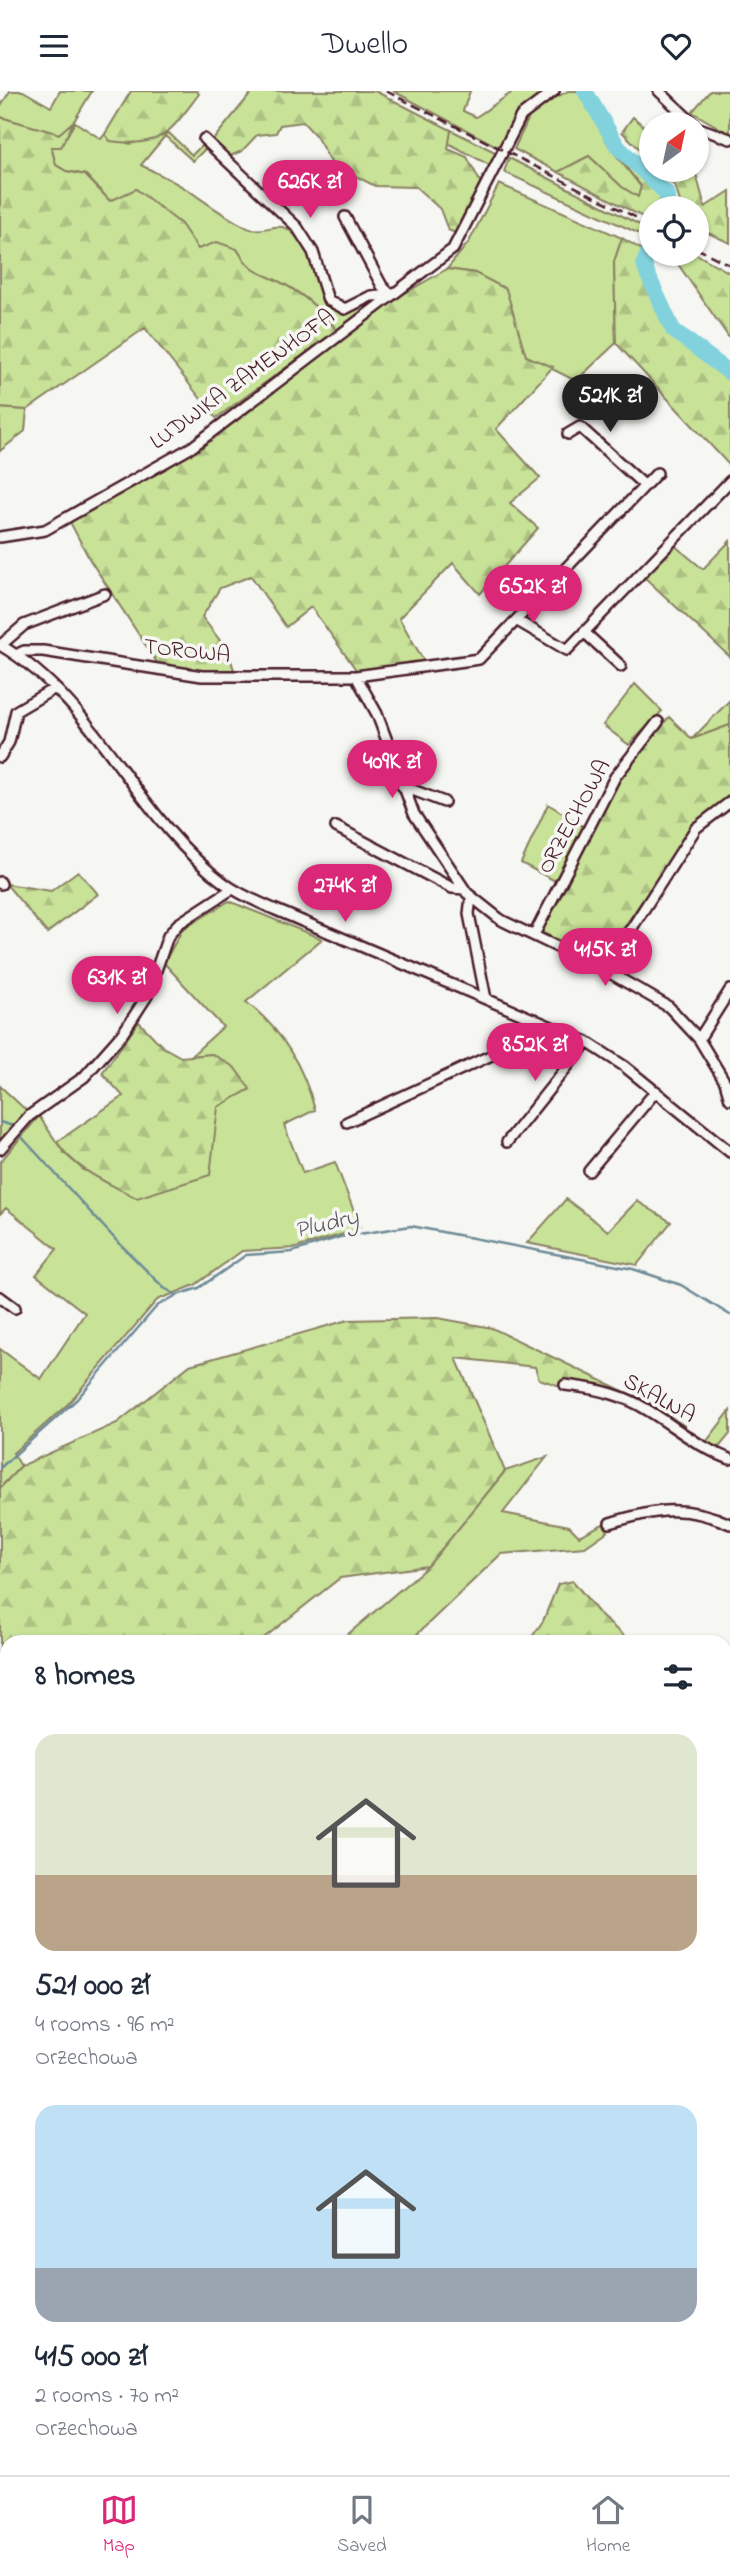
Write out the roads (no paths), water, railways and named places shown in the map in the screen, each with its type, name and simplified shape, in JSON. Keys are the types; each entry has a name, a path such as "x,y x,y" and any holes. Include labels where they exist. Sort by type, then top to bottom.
{"street":[{"name":"LUDWIKA ZAMENHOFA","path":"0,537 45,530 192,447 458,243 521,116 554,91"},
{"path":"659,91 681,112"},
{"path":"709,131 730,139"},
{"name":"LUDWIKA ZAMENHOFA","path":"204,139 297,227 313,252 328,300 345,309 371,296 391,295"},
{"path":"345,217 382,286 391,295"},
{"path":"568,435 580,426 644,485"},
{"path":"657,473 480,659 356,676 377,714 414,814 467,893 501,920 605,970 668,1007 699,1039 725,1081 730,1099"},
{"path":"516,620 567,650 730,481"},
{"path":"105,594 23,625 0,645 55,688 86,720 177,839 232,889 587,1042 656,1091 728,1151"},
{"path":"584,632 621,666"},
{"name":"TOROWA","path":"16,655 24,651 43,651 202,676 356,676"},
{"path":"0,757 9,742 16,711 55,688"},
{"name":"ORZECHOWA","path":"534,935 615,777 658,722"},
{"path":"402,786 444,802"},
{"path":"605,970 696,828 730,802"},
{"path":"336,827 452,888 467,893"},
{"path":"0,1149 29,1116 84,1077 123,1033 147,996 168,936 178,925 232,889"},
{"path":"467,893 486,999"},
{"path":"699,1039 730,990"},
{"path":"347,1122 522,1041 534,1019"},
{"path":"507,1142 587,1042"},
{"path":"589,1171 656,1091"},
{"path":"728,1151 730,1137"},
{"path":"0,1297 15,1308"},
{"name":"SKALNA","path":"565,1385 600,1389 629,1400 730,1459"},
{"path":"610,1523 650,1511 702,1511 730,1524"}],"waterway":[{"path":"585,91 618,147 667,196"},
{"path":"645,266 673,330 730,373"},
{"path":"0,1122 13,1126"},
{"path":"19,1134 115,1239 164,1288 175,1294"},
{"name":"Pludry","path":"0,1468 77,1399 157,1306 177,1295 199,1288 246,1255 292,1252 340,1237 411,1226 633,1269 681,1285 730,1315"}],"railway":[{"path":"386,91 639,219"},
{"path":"709,254 730,265"}]}
